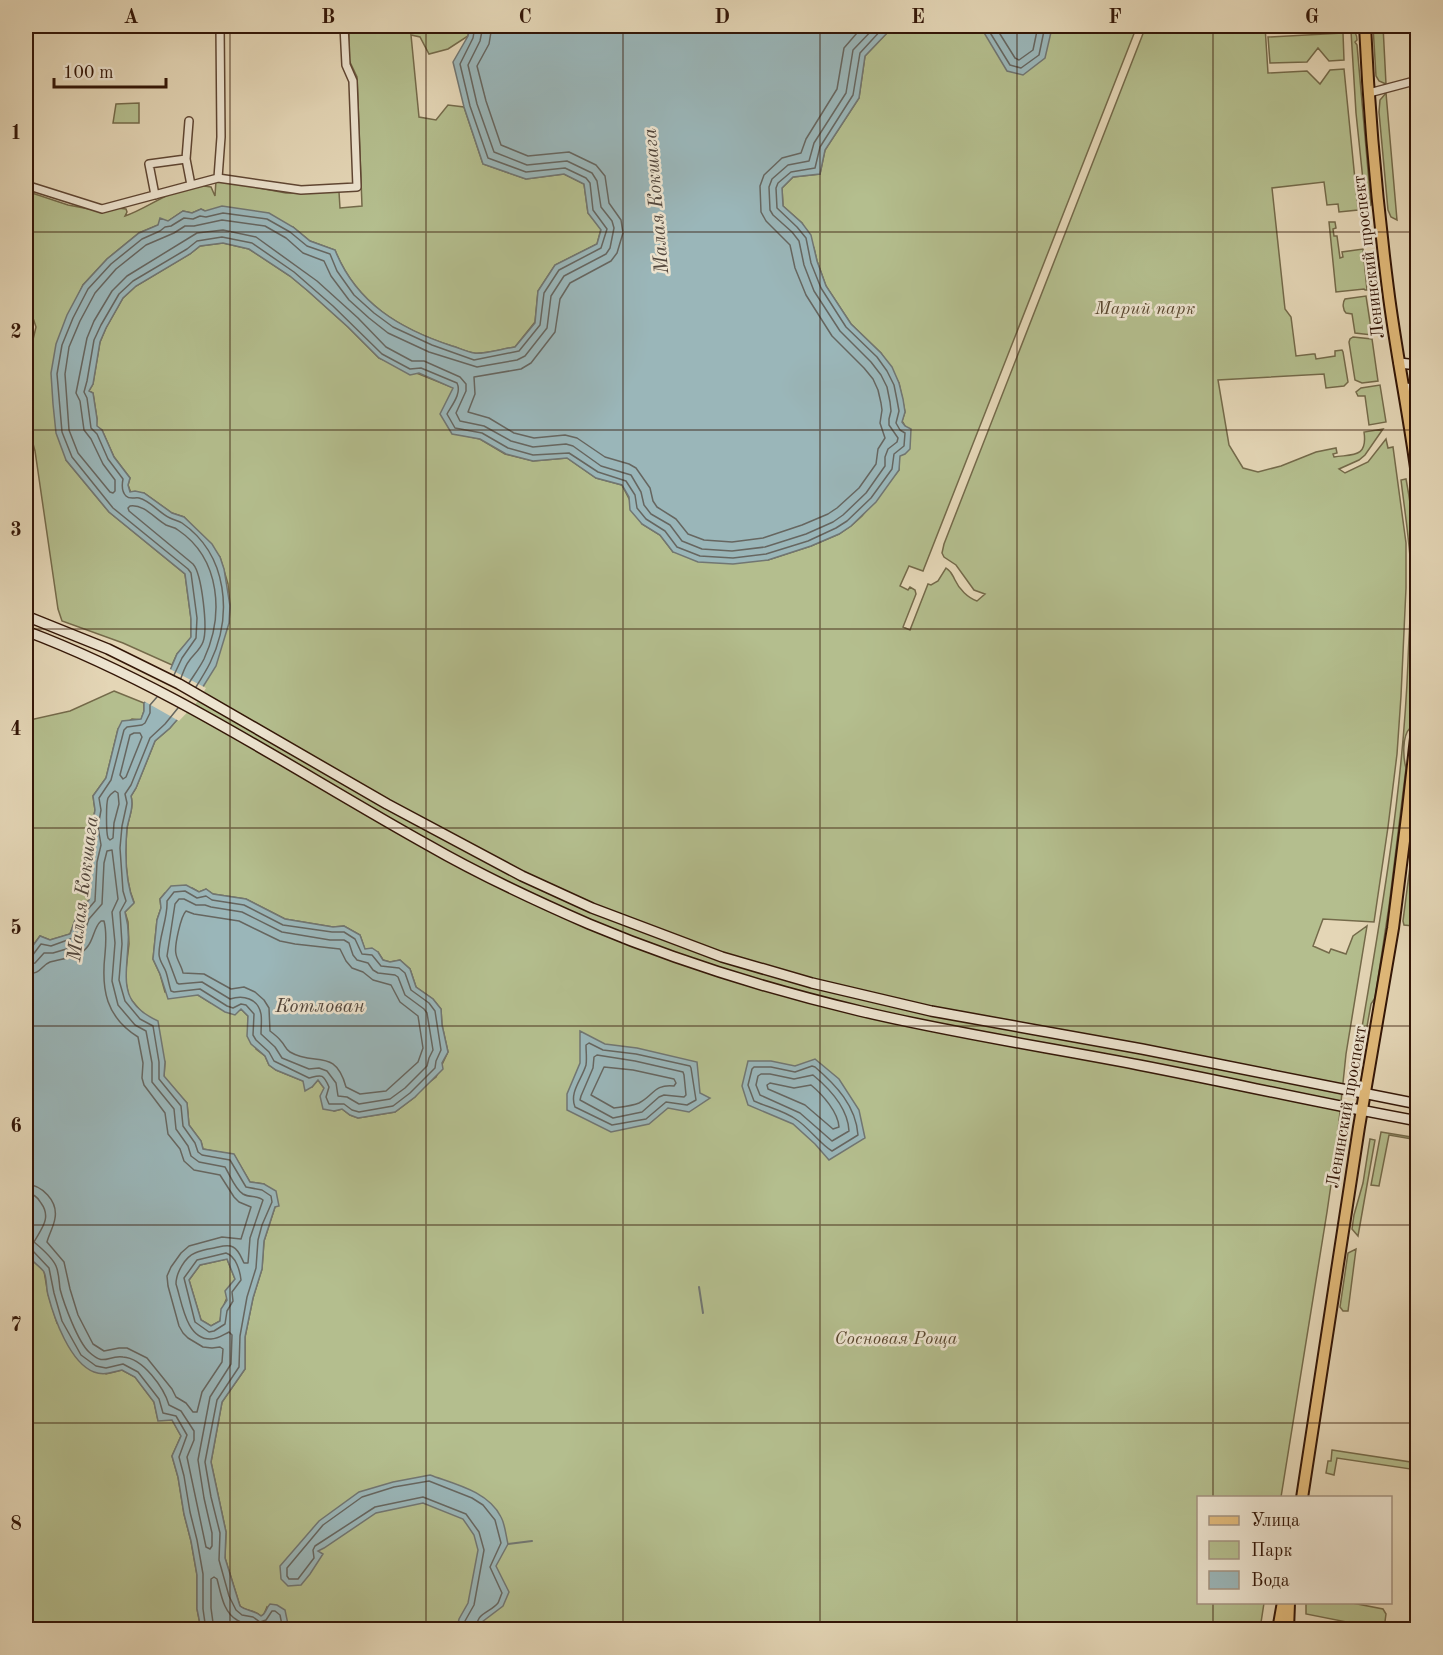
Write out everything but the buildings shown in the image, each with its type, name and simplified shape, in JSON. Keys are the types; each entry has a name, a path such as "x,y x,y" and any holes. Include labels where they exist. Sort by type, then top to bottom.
{"main road":[{"name":"Ленинский проспект","path":"1365,26 1369,93 1388,290 1418,483"},
{"path":"1400,363 1418,365"},
{"path":"1404,388 1418,389"},
{"path":"26,616 131,659 203,697 437,832 522,876 602,912 722,957 812,983 927,1010 1142,1049 1418,1104"},
{"path":"26,631 125,673 196,711 431,847 517,891 616,935 718,972 873,1014 1418,1121"},
{"name":"Ленинский проспект","path":"1302,1496 1393,928 1418,720"},
{"path":"1278,1629 1283,1604"},
{"path":"1288,1629 1289,1604"}],"street":[{"path":"218,178 221,137 220,26"},
{"path":"26,185 102,209 218,178 301,190 357,187 353,81 346,65 344,26"},
{"path":"1369,93 1418,80"},
{"path":"189,121 186,159 190,185"},
{"path":"155,195 149,165 186,159"}],"green space":[{"path":"349,26 470,26 468,36 448,49 429,54 420,37 411,35 419,117 436,120 448,105 464,107 483,164 526,179 564,174 584,184 588,213 601,229 597,244 555,265 538,291 535,322 515,347 478,353 433,339 382,312 355,285 335,250 310,241 293,227 201,209 192,213 183,211 168,221 139,233 107,259 83,285 76,301 66,460 109,512 185,574 191,638 177,654 172,665 123,643 62,621 58,609 35,451 30,433 26,389 26,369 36,327 33,318 26,313 26,191 68,205 105,212 117,208 126,209 125,216 189,187 211,187 215,196 216,180 286,193 339,192 340,208 362,206 357,77 349,60"},
{"path":"899,26 1052,29 1050,26 1137,26 923,571 909,566 900,586 908,590 910,587 915,590 916,594 903,627 910,630 928,584 931,585 938,581 946,568 952,573 961,590 970,598 977,601 985,594 974,590 956,565 944,557 942,553 944,544 1146,26 1265,26 1268,73 1307,71 1320,84 1330,70 1344,69 1358,210 1339,212 1338,204 1327,205 1324,182 1272,188 1285,309 1291,317 1296,356 1315,354 1316,359 1335,356 1335,351 1342,350 1348,382 1344,386 1326,388 1324,374 1218,380 1229,445 1243,468 1258,472 1281,466 1316,452 1336,448 1337,453 1333,454 1334,457 1357,454 1361,451 1365,441 1364,432 1383,429 1365,455 1339,469 1345,473 1368,462 1386,439 1388,448 1393,447 1406,543 1406,588 1397,754 1374,922 1323,919 1313,946 1329,953 1331,949 1346,954 1353,936 1367,926 1346,1054 1327,1212 1281,1496 1197,1496 1197,1604 1264,1604 1260,1629 289,1630 288,1624 267,1607 261,1616 240,1606 225,1558 226,1532 211,1462 222,1402 245,1369 245,1337 262,1269 264,1241 275,1207 264,1184 250,1182 234,1155 203,1149 201,1141 189,1125 187,1103 164,1077 165,1062 144,1015 129,997 125,978 129,944 125,912 134,902 127,875 126,856 131,796 155,741 179,717 229,623 228,584 220,557 184,517 172,513 144,493 131,493 128,485 130,478 114,457 102,430 96,426 93,393 89,391 93,384 100,342 123,298 136,286 200,246 223,243 249,249 308,291 379,358 454,388 452,433 480,439 505,454 533,461 567,458 596,478 622,485 642,524 660,535 673,552 768,560 811,546 851,526 862,516 899,470 905,426 902,421 905,412 899,383 881,353 851,324 826,286 814,248 802,223 783,206 782,188 793,177 820,174 825,150 859,98 865,56 887,33","holes":["192,888 199,892 206,889 213,894 246,899 285,919 333,927 344,926 360,935 365,950 378,952 383,960 390,962 400,960 410,969 416,987 433,999 441,1009 448,1052 436,1077 395,1112 358,1118 342,1109 334,1111 318,1080 312,1087 269,1065 265,1056 256,1049 248,1025 248,1016 241,1009 211,1003 198,995 165,992 153,959 157,920 161,908 160,899 165,893"]},
{"path":"1373,26 1383,26 1386,84 1379,81 1376,76"},
{"path":"1351,31 1357,38 1355,42 1371,205 1366,209 1356,113"},
{"path":"1343,33 1344,60 1329,61 1318,48 1307,62 1270,63 1268,37"},
{"path":"1386,93 1397,220 1391,217 1388,210 1379,112 1380,100"},
{"path":"139,103 139,123 113,123 116,104"},
{"path":"1329,222 1335,222 1336,228 1333,229 1334,236 1337,236 1340,258 1343,257 1342,252 1363,249 1367,290 1336,292"},
{"path":"1366,296 1372,335 1355,333 1352,314 1346,313 1343,306 1345,299"},
{"path":"1353,337 1372,339 1378,381 1362,383 1355,380 1349,342"},
{"path":"1380,385 1386,422 1369,425 1365,396 1358,396 1356,392 1361,388"},
{"path":"1406,479 1416,572 1416,634 1410,728 1404,741 1406,768 1375,998 1371,1004 1359,1071 1356,1071 1388,865 1401,763 1411,583 1401,480"},
{"path":"114,691 144,703 144,711 141,720 132,719 118,729 106,778 93,796 95,810 92,827 95,845 91,862 89,900 78,912 70,934 50,940 40,936 26,955 26,716 30,720 70,711"},
{"path":"1417,812 1418,897 1413,926 1404,925 1403,921"},
{"path":"1381,1132 1418,1140 1389,1135 1379,1186 1371,1185"},
{"path":"1370,1139 1375,1140 1358,1236 1352,1229"},
{"path":"26,1243 29,1257 44,1271 57,1323 106,1374 122,1370 135,1377 154,1402 158,1420 172,1420 181,1436 172,1456 197,1575 197,1609 201,1629 26,1629"},
{"path":"1356,1249 1348,1311 1343,1311 1340,1307 1348,1253"},
{"path":"227,1259 235,1279 220,1321 211,1326 201,1320 189,1280 200,1265"},
{"path":"1332,1450 1417,1463 1417,1470 1337,1458 1334,1475 1326,1473 1328,1461 1331,1461"},
{"path":"1306,1604 1357,1604 1383,1609 1386,1614 1384,1629 1356,1629 1357,1624 1306,1614"}],"water":[{"name":"Малая Кокшага","path":"470,26 899,26 887,33 865,56 859,98 825,150 820,174 793,177 782,188 783,206 802,223 811,235 826,286 851,324 892,367 903,399 905,412 902,422 911,429 910,449 900,456 899,470 876,502 839,534 768,560 733,564 698,562 673,552 660,535 642,524 630,510 629,497 622,485 596,478 567,458 533,461 506,454 480,439 452,434 440,414 453,388 419,373 410,375 379,358 308,291 249,249 223,243 200,246 136,286 123,298 100,342 93,384 89,391 93,393 97,426 102,430 114,457 130,478 128,485 130,492 144,493 172,513 184,517 212,544 224,569 230,606 229,623 216,666 196,698 170,728 155,741 131,796 126,856 127,876 134,903 125,912 128,924 126,980 131,999 137,1007 158,1021 165,1062 164,1076 187,1103 189,1125 201,1141 203,1149 234,1154 250,1182 264,1184 276,1191 279,1206 275,1207 264,1241 262,1269 245,1337 245,1369 222,1402 211,1462 226,1532 225,1558 240,1606 261,1616 270,1604 277,1605 285,1610 289,1629 201,1629 197,1609 197,1575 172,1456 181,1436 172,1420 158,1421 154,1402 135,1377 122,1370 101,1374 94,1372 85,1367 70,1350 54,1315 44,1272 31,1259 25,1243 33,1214 26,1204 26,955 40,936 50,940 70,934 78,912 89,900 91,862 95,845 92,827 95,810 93,796 106,778 118,729 122,721 141,719 144,703 168,675 177,654 191,637 185,574 109,512 66,460 56,433 51,373 56,344 67,315 83,285 107,259 139,233 158,225 160,218 168,221 183,211 192,213 201,209 205,211 222,206 269,213 293,227 310,241 335,250 344,269 368,299 382,312 415,331 474,353 515,347 535,323 538,291 555,265 597,244 601,230 588,213 584,184 564,174 526,179 483,164 464,107 453,62 468,36","holes":["227,1259 235,1279 225,1291 227,1300 221,1309 220,1321 211,1326 201,1320 189,1280 200,1265"]},
{"path":"980,26 1050,26 1052,28 1045,58 1023,75 1007,71"},
{"name":"Котлован","path":"186,885 199,892 206,889 213,894 246,899 285,919 333,927 344,926 360,935 365,949 372,948 383,960 390,962 400,960 410,969 416,987 433,999 441,1009 448,1052 442,1063 443,1069 415,1097 395,1112 358,1118 342,1109 334,1111 323,1109 320,1096 324,1088 318,1080 305,1091 303,1081 269,1065 265,1056 251,1044 247,1036 248,1016 241,1009 235,1015 225,1012 198,995 168,999 153,959 157,920 161,908 160,899 171,886"},
{"path":"580,1031 605,1044 637,1048 697,1062 700,1093 710,1098 689,1112 668,1108 649,1124 611,1132 567,1110 567,1094 580,1063"},
{"path":"815,1059 839,1079 859,1110 865,1138 829,1160 793,1124 748,1105 742,1086 748,1061 771,1061 795,1066"},
{"path":"430,1475 460,1485 479,1495 495,1508 502,1520 508,1544 496,1566 509,1592 503,1606 482,1622 485,1629 452,1629 457,1628 468,1603 478,1550 474,1535 463,1519 423,1503 376,1513 318,1551 323,1554 301,1585 288,1586 281,1579 280,1566 319,1521 359,1492 393,1482"}],"pier":[{"path":"168,668 206,688 199,700 179,721 142,700"}],"waterway":[{"path":"699,1287 703,1313"},
{"path":"508,1544 532,1541"}],"park label":[{"name":"Марий парк","path":"1145,309"},
{"name":"Сосновая Роща","path":"896,1339"}]}
